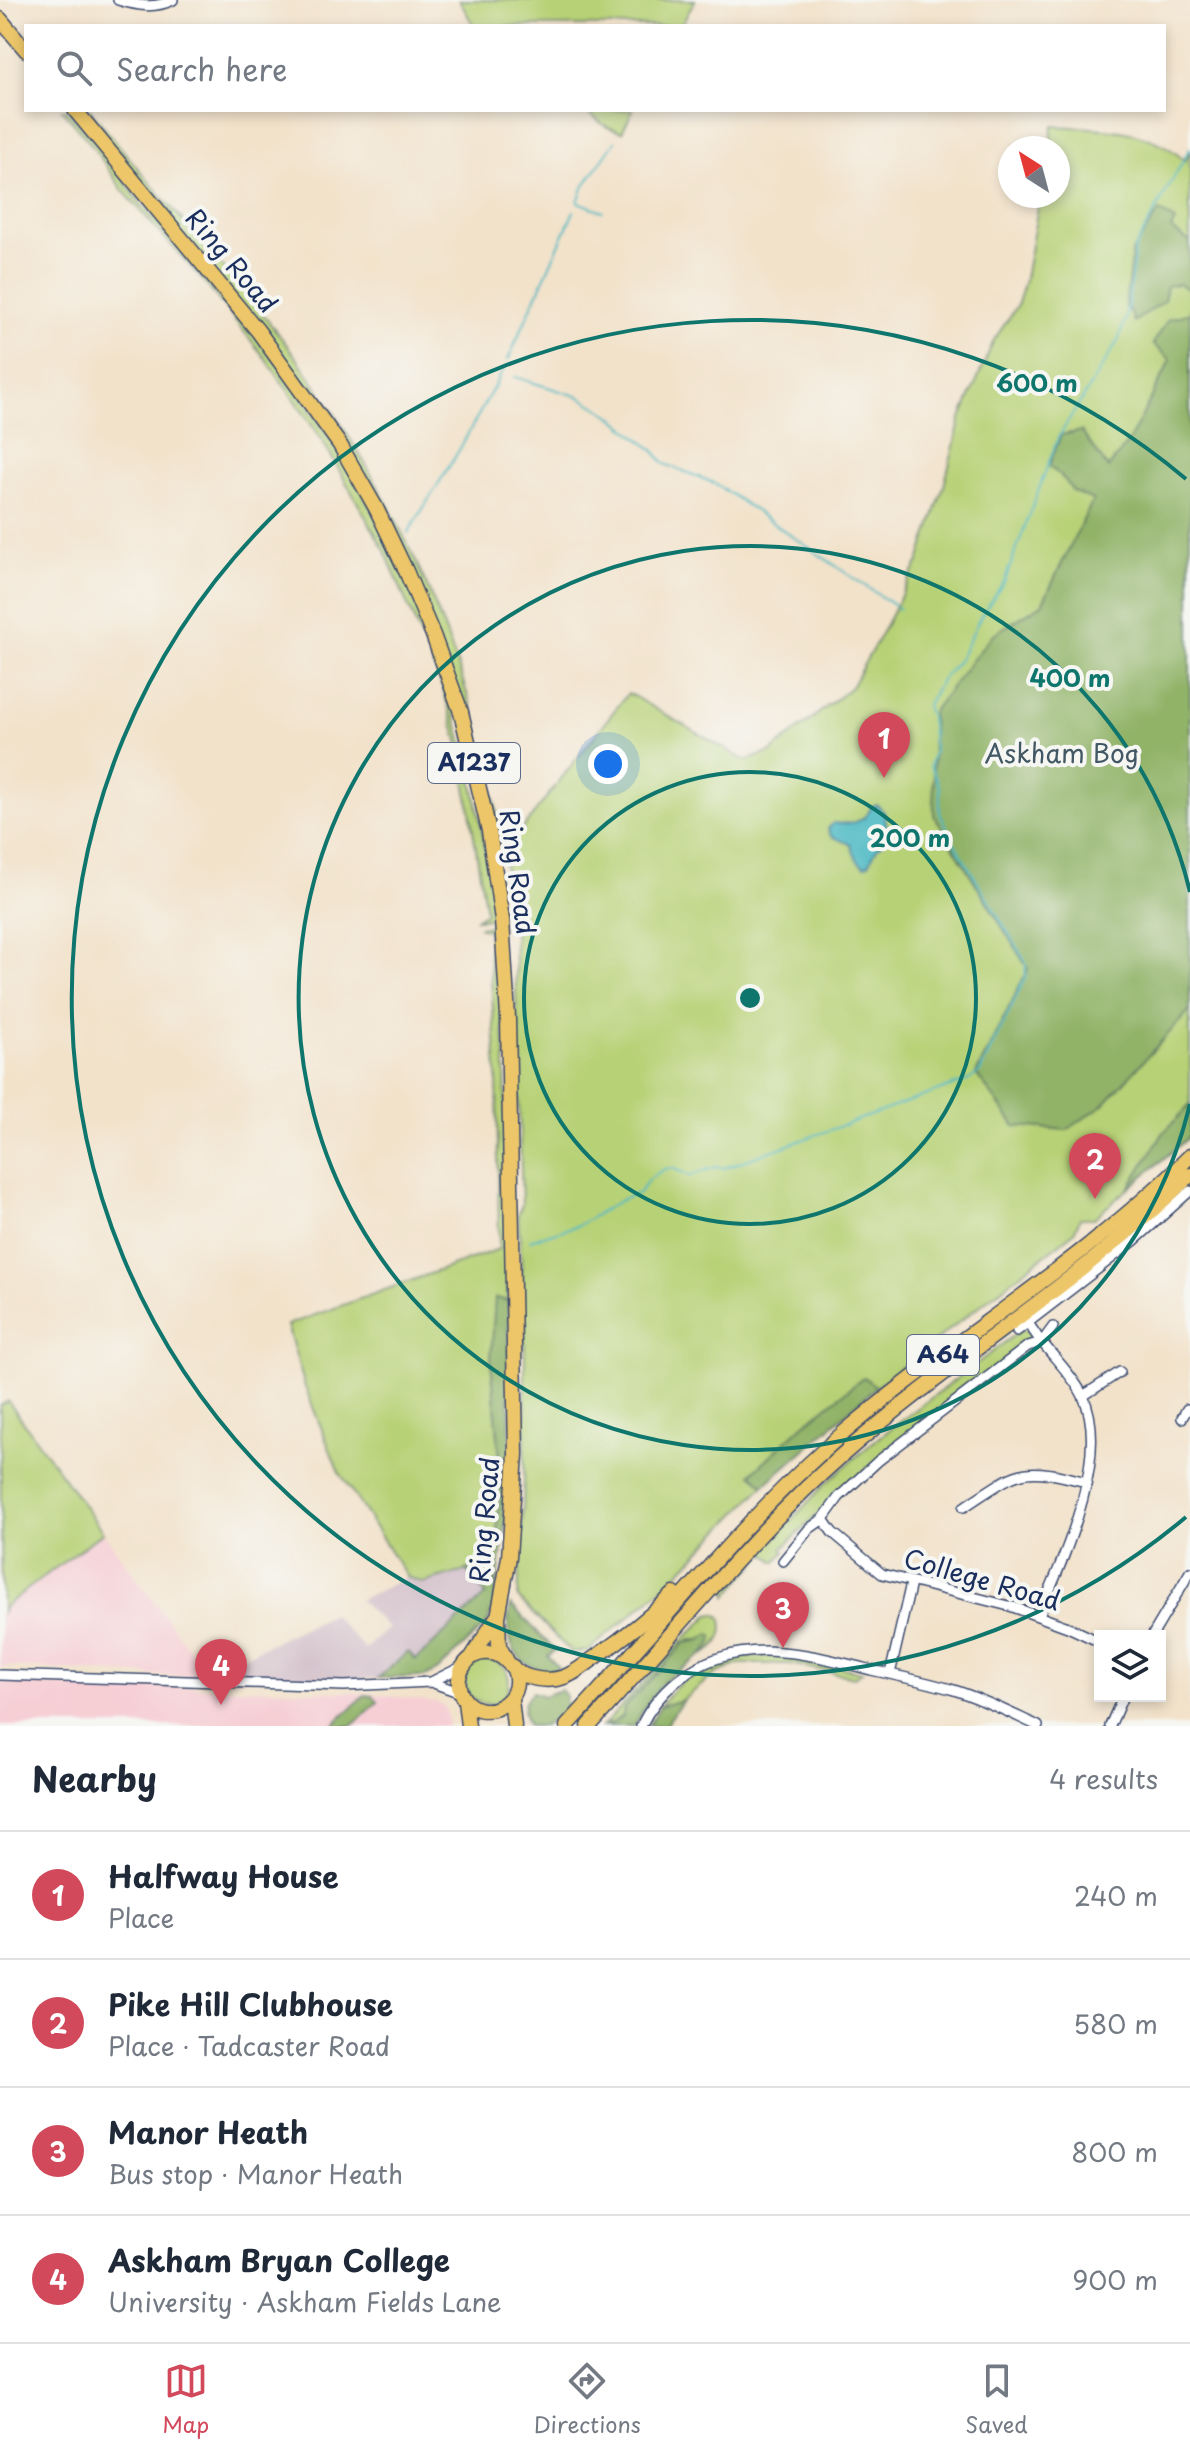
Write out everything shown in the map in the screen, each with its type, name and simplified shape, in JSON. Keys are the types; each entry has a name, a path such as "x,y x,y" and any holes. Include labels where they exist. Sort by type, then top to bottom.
{"highway":[{"path":"0,19 24,48"},
{"name":"Ring Road","path":"77,112 258,331 340,445 376,508 406,571 461,712 489,831 502,920 508,1018 516,1454 509,1557 498,1617 499,1646 509,1663"},
{"name":"A64","path":"567,1726 782,1488 859,1420 1097,1239 1190,1156"},
{"name":"A64","path":"589,1726 730,1566 796,1497 872,1430 1098,1256 1190,1175"},
{"path":"468,1726 459,1677 468,1662 489,1653 537,1678 552,1680 566,1676 621,1640 708,1567"},
{"name":"Ring Road","path":"468,1662 498,1617"},
{"path":"509,1663 516,1687 511,1699 512,1726"},
{"path":"463,1697 477,1709 490,1711 512,1726"},
{"path":"490,1711 502,1707 511,1699"}],"street":[{"path":"118,0 146,6 159,6 173,0"},
{"path":"1017,1331 1134,1241 1190,1191"},
{"path":"1028,1323 1083,1396 1092,1433 1086,1482 1072,1533 1039,1615"},
{"path":"783,1561 809,1529 823,1519 839,1497 878,1461 1053,1327"},
{"path":"1083,1396 1120,1372"},
{"path":"964,1507 1023,1472 1041,1471 1086,1482"},
{"name":"College Road","path":"823,1519 832,1532 875,1570 911,1583 1039,1615 1094,1639"},
{"path":"1156,1630 1190,1572"},
{"path":"890,1674 911,1583"},
{"path":"641,1726 647,1713 671,1686 699,1666 729,1654 755,1650 791,1652 957,1691 1038,1726"},
{"path":"0,1675 344,1686 431,1682 468,1662"},
{"path":"431,1682 463,1697"},
{"path":"1110,1726 1120,1702"}],"shaded area":[{"path":"103,1532 208,1678 0,1666 0,1615 5,1606"},
{"path":"466,1570 486,1595 416,1660 408,1653 378,1678 208,1678 207,1674 332,1614 365,1649 388,1628 359,1600 407,1577 423,1583"},
{"path":"0,1682 365,1693 437,1702 445,1707 448,1720 447,1726 0,1726"}],"green space":[{"path":"459,0 695,0 682,24 473,24"},
{"path":"64,112 69,112 109,158 142,205 179,243 259,340 328,436 372,511 427,632 455,716 476,797 497,918 476,919 486,912 460,748 443,689 385,551 322,440 266,359 205,283 124,192 91,144"},
{"path":"83,112 93,112 269,322 332,410 368,468 400,528 453,653 491,784 504,852 628,693 746,761 771,752 851,687 919,561 944,486 961,418 994,340 1017,306 1038,208 1070,208 1070,136 1051,136 1053,126 1106,129 1140,136 1156,141 1185,161 1190,151 1190,1136 1094,1218 1080,1218 1074,1232 876,1387 764,1485 670,1582 588,1651 571,1652 518,1598 525,1406 518,1213 522,1205 514,926 518,916 460,695 339,435"},
{"path":"587,112 632,112 622,132 607,127"},
{"path":"1159,211 1175,221 1171,229 1190,242 1190,290 1178,284 1167,286 1164,301 1134,322 1125,306 1132,252"},
{"name":"Askham Bog","path":"1190,313 1190,1010 1103,1105 1067,1130 1015,1126 976,1074 1028,969 934,815 932,712 992,635 1042,604 1093,500 1073,492 1049,466 1061,435 1081,431 1108,468 1129,441 1171,360 1153,344 1168,319"},
{"path":"496,925 505,1054 508,1301 496,1298 491,1360 501,1470 494,1586 475,1568 423,1583 407,1577 338,1470 305,1387 287,1325 499,1249 497,1072 488,930 478,927"},
{"path":"1190,1105 1190,1136 1128,1189 1164,1132"},
{"path":"495,1298 508,1301 510,1457 504,1537 494,1604 487,1624 437,1671 424,1677 378,1678 408,1652 416,1660 486,1595 466,1570 475,1568 494,1584 501,1470 491,1360"},
{"path":"1021,1330 1029,1331 1036,1340 854,1480 782,1549 785,1552 775,1562 765,1553 727,1596 727,1589 824,1485 873,1442"},
{"path":"864,1377 876,1387 764,1485 751,1474 803,1425"},
{"path":"8,1401 103,1532 5,1606 2,1614 0,1406"},
{"path":"511,1605 555,1650 548,1656 559,1669 533,1667 516,1653 509,1631"},
{"path":"709,1615 721,1617 723,1630 714,1647 709,1651 697,1657 709,1650 700,1640 690,1640 616,1722 603,1726 676,1647"},
{"path":"710,1634 713,1636 708,1649 663,1683 634,1726 608,1726 622,1716 624,1708 684,1643"},
{"path":"784,1655 862,1672 854,1677 790,1664 739,1664 715,1674 683,1700 660,1706 672,1691 700,1671 731,1660"},
{"path":"487,1660 502,1667 509,1682 502,1697 487,1704 472,1697 465,1682 472,1667"},
{"path":"561,1690 566,1696 565,1710 544,1726 528,1726 523,1708 529,1696 533,1692 543,1696"},
{"path":"365,1695 373,1696 378,1702 352,1726 332,1726"},
{"path":"683,1700 665,1726 648,1726 660,1706"}],"water":[{"path":"877,805 884,812 889,837 877,848 869,864 864,866 850,844 831,836 828,829 833,823 860,820 871,807"}],"waterway":[{"path":"603,211 578,202 583,188 615,141"},
{"path":"530,1240 579,1225 639,1193 648,1180 664,1169 673,1168 689,1176 716,1167 724,1168 969,1080 980,1072 1025,978 1026,963 952,839 940,813 940,788 930,765 934,750 926,706 942,679 959,660 981,616 1005,580 1058,438 1118,341 1126,317 1135,248 1190,148"},
{"path":"508,360 574,211"},
{"path":"408,533 506,365"},
{"path":"515,377 580,397 610,415 653,450 665,464 714,483 899,609"}],"place":[{"name":"Halfway House","path":"884,778"},
{"name":"Pike Hill Clubhouse","path":"1095,1199"},
{"name":"Manor Heath","path":"783,1648"},
{"name":"Askham Bryan College","path":"221,1705"}]}
